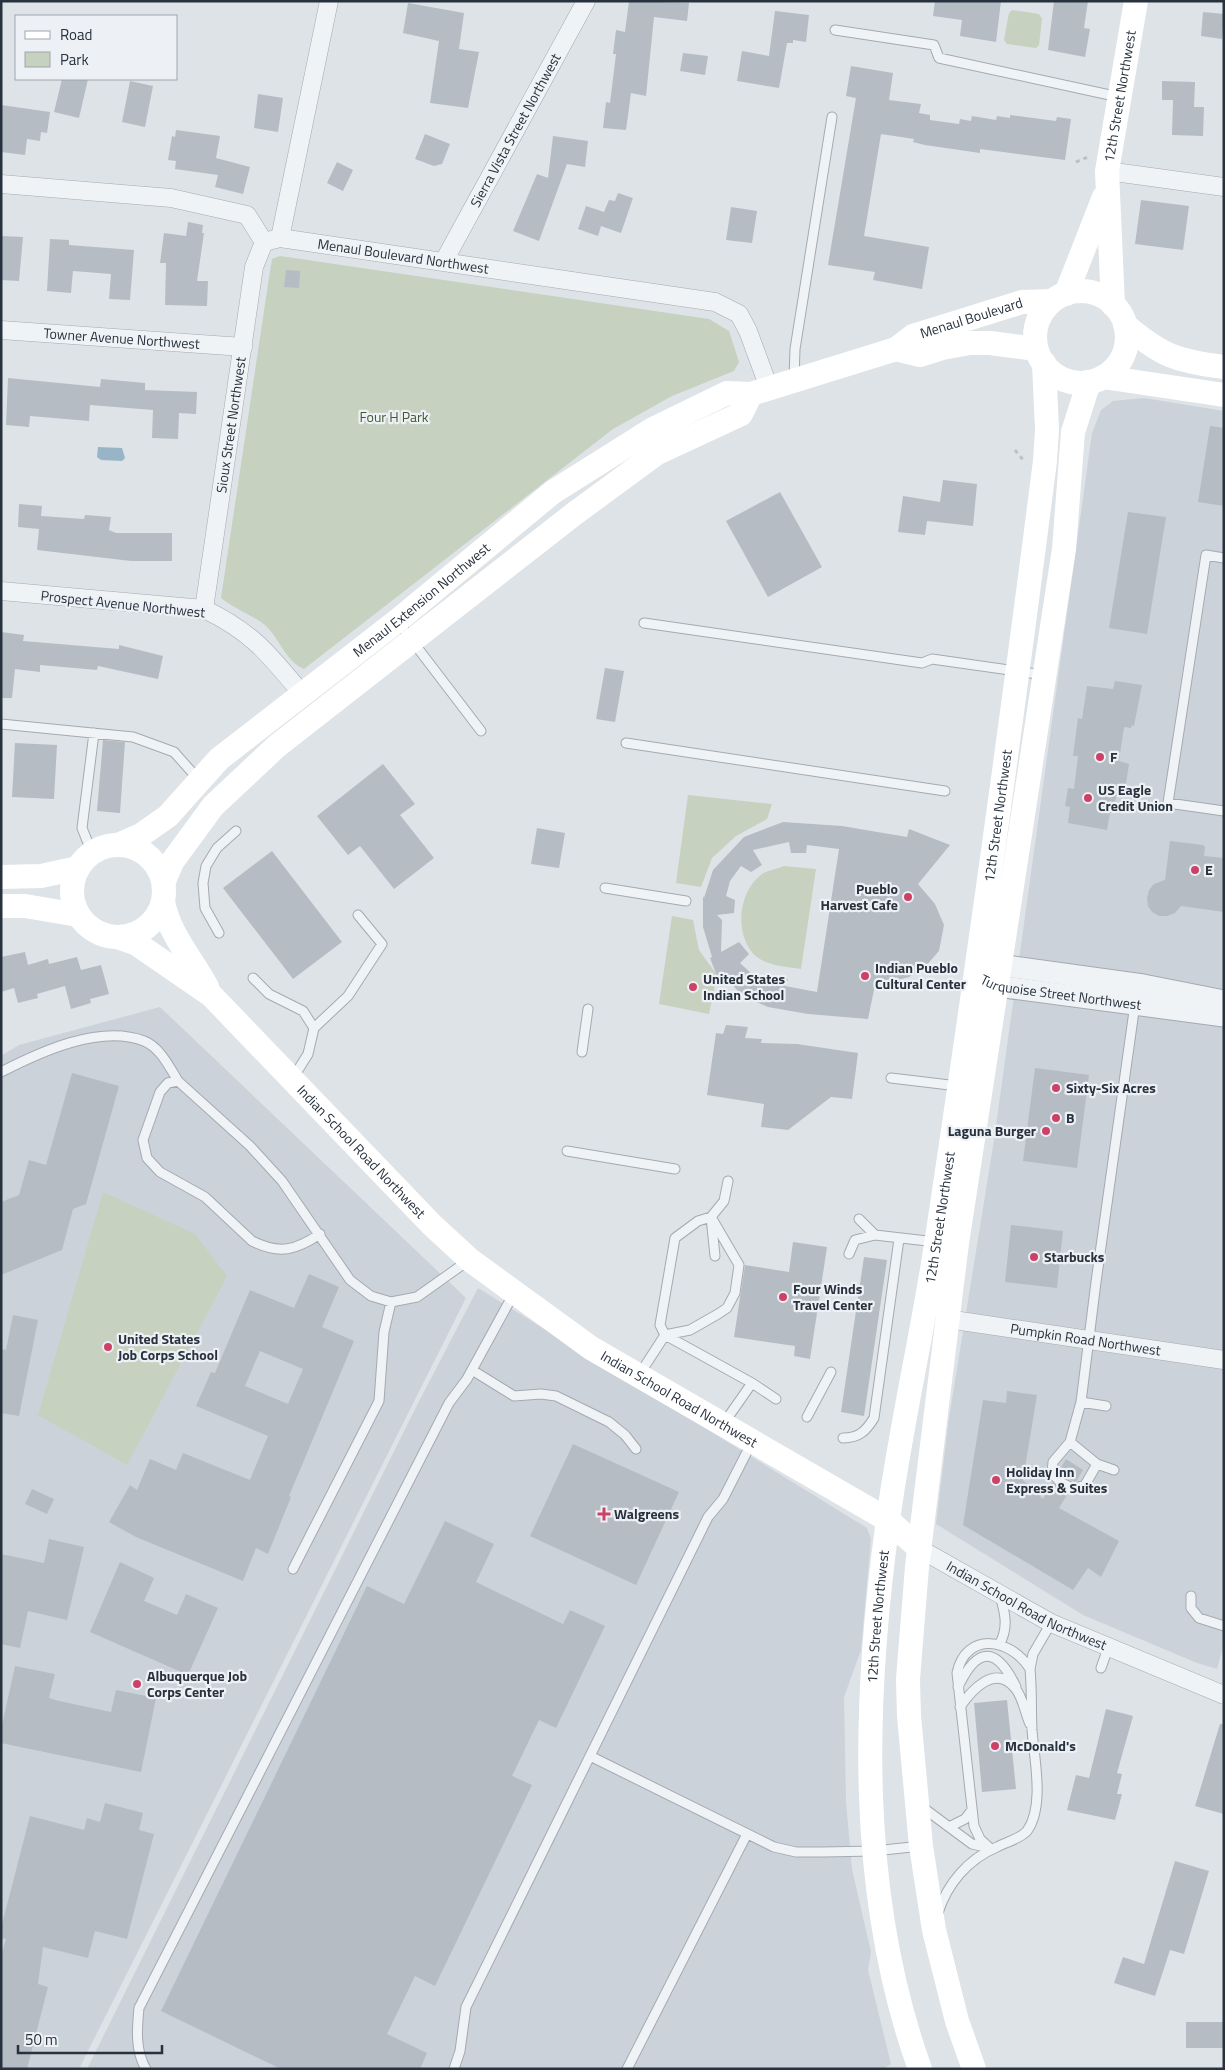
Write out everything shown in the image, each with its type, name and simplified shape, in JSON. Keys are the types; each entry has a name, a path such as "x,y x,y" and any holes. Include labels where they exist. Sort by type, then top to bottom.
{"main road":[{"name":"12th Street Northwest","path":"1059,297 1106,181 1136,1"},
{"name":"12th Street Northwest","path":"1106,181 1119,315"},
{"path":"1224,367 1185,361 1165,355 1095,294 1080,291 1059,297 1042,312 1036,326 1040,356 1060,378 1074,382 1096,380 1224,395"},
{"name":"Menaul Boulevard","path":"760,391 896,349 914,336 1022,302 1059,297"},
{"path":"1096,380 1115,368 1123,355 1127,341 1119,315"},
{"name":"Menaul Boulevard","path":"896,349 920,355 942,348 990,342 1040,356"},
{"name":"12th Street Northwest","path":"974,2069 957,2021 934,1930 921,1846 909,1716 908,1679 920,1549 947,1319 947,1242 959,1086 1019,670 1045,461 1047,430 1040,356"},
{"name":"12th Street Northwest","path":"920,2069 907,2034 885,1934 874,1851 869,1716 888,1520 947,1242 998,975 1067,525 1073,432 1096,380"},
{"name":"Menaul Extension Northwest","path":"118,845 141,835 168,816 219,759 397,621 553,492 653,429 727,393 760,391"},
{"name":"Menaul Extension Northwest","path":"164,892 172,862 213,806 242,777 278,746 574,514 658,453 741,414 760,391"},
{"path":"1,877 41,876 85,861 104,847 118,845 133,848 147,855 158,867 164,892 158,916 148,927 135,934 120,938 96,932 78,915 72,891 85,861"},
{"name":"Indian School Road Northwest","path":"164,892 166,918 174,936 196,967 212,996"},
{"path":"1,906 25,906 78,915"},
{"name":"Indian School Road Northwest","path":"120,938 137,944 212,996 432,1225 470,1260 591,1348 724,1423 888,1520 920,1549"}],"street":[{"name":"Sioux Street Northwest","path":"204,610 254,267 272,240 329,1"},
{"name":"Sierra Vista Street Northwest","path":"444,261 586,1"},
{"path":"1106,181 1224,188"},
{"path":"1,184 171,198 247,215 272,240"},
{"name":"Menaul Boulevard Northwest","path":"272,240 444,261 715,302 739,314 748,331 760,391"},
{"name":"Towner Avenue Northwest","path":"1,330 243,347"},
{"name":"Prospect Avenue Northwest","path":"1,591 204,610 231,622 264,648 302,694"},
{"name":"Turquoise Street Northwest","path":"974,974 1143,985 1224,1001"},
{"name":"Turquoise Street Northwest","path":"998,975 1135,1004 1224,1016"},
{"name":"Pumpkin Road Northwest","path":"947,1319 1224,1360"},
{"name":"Indian School Road Northwest","path":"920,1549 1051,1623 1224,1696"}],"lane":[{"path":"836,30 934,45 939,58 1119,97"},
{"path":"794,382 795,349 832,117"},
{"path":"1224,558 1206,555 1168,803 1224,811"},
{"path":"397,621 481,731"},
{"path":"644,623 922,663 932,659 1045,675"},
{"path":"1,724 133,737 174,752 199,780"},
{"path":"85,861 82,828 94,733"},
{"path":"626,743 945,791"},
{"path":"219,933 205,908 204,875 206,866 217,848 236,831"},
{"path":"605,888 686,901"},
{"path":"291,1080 308,1054 314,1028 348,996 382,944 358,915"},
{"path":"253,978 269,994 303,1011 314,1028"},
{"path":"1098,1464 1085,1485 1074,1488 1060,1482 1052,1473 1053,1462 1070,1442 1081,1402 1135,1004"},
{"path":"582,1052 588,1010"},
{"path":"1,1072 38,1053 87,1039 117,1036 145,1041 165,1060 178,1082 250,1146 282,1182 320,1234 350,1280 371,1296 391,1302 417,1297 470,1260"},
{"path":"891,1078 959,1086"},
{"path":"178,1082 168,1083 160,1092 143,1140 147,1158 160,1172 205,1197 252,1241 261,1246 284,1250 300,1247 320,1234"},
{"path":"568,1151 675,1169"},
{"path":"728,1181 724,1201 711,1217 698,1221 675,1238 660,1325 665,1335 752,1383 776,1399"},
{"path":"711,1217 715,1256"},
{"path":"639,1375 665,1335 690,1330 718,1314 727,1308 735,1293 739,1265 711,1217"},
{"path":"859,1219 875,1235"},
{"path":"849,1254 855,1240 875,1235 899,1239 947,1242"},
{"path":"843,1438 852,1438 866,1431 874,1418 899,1239"},
{"path":"146,2069 140,2060 137,2034 139,2008 449,1403 472,1370 515,1292"},
{"path":"293,1569 379,1401 384,1332 391,1302"},
{"path":"472,1370 514,1396 556,1396 608,1422 625,1435 636,1449"},
{"path":"807,1417 831,1372"},
{"path":"724,1423 752,1383"},
{"path":"1081,1402 1106,1406"},
{"path":"454,2069 460,2051 466,2007 708,1517 723,1499 753,1440"},
{"path":"1070,1442 1098,1464 1114,1470"},
{"path":"999,1645 1004,1634 1006,1619 1000,1594"},
{"path":"1191,1596 1191,1608 1199,1618 1224,1626"},
{"path":"934,1930 943,1898 954,1880 969,1865 992,1849 1018,1838 1026,1832 1031,1824 1036,1797 1036,1765 1032,1729 1030,1668 1033,1654 1051,1623"},
{"path":"992,1849 976,1833 958,1688 959,1663 967,1652 980,1645 999,1645 1020,1655 1030,1668"},
{"path":"1101,1668 1108,1648"},
{"path":"958,1688 967,1668 976,1660 986,1657 997,1658 1004,1664 1017,1690 1032,1729"},
{"path":"960,1707 971,1690 988,1680 1004,1681 1017,1690"},
{"path":"590,1756 747,1834 787,1851 874,1851 921,1846"},
{"path":"917,1802 948,1828 972,1844 992,1849"},
{"path":"948,1828 965,1820 972,1810"},
{"path":"627,2069 747,1834"}],"shaded area":[{"path":"1144,398 1224,411 1224,1644 1217,1669 1197,1663 1083,1615 936,1524 949,1418 994,1140 1092,433 1101,410 1113,401"},
{"name":"Albuquerque Job Corps Center","path":"160,1007 466,1298 79,2069 1,2069 1,1056 19,1045"},
{"path":"478,1288 867,1528 871,1539 861,1650 844,1697 846,1802 852,1869 871,1952 868,1970 891,2064 883,2069 87,2069 414,1411"}],"green space":[{"path":"1012,10 1039,14 1042,19 1039,45 1036,48 1007,44 1004,40 1009,13"},
{"name":"Four H Park","path":"280,256 709,319 729,331 739,362 734,371 672,396 613,429 304,669 288,656 264,624 221,598 272,259"},
{"path":"688,795 772,804 767,819 736,836 712,858 701,887 676,883"},
{"path":"784,866 816,869 801,969 767,962 756,956 746,942 741,921 744,900 754,881 767,871"},
{"path":"672,916 693,920 699,950 717,975 709,1014 659,1004"},
{"path":"103,1192 195,1234 227,1276 127,1465 38,1415"}],"water":[{"path":"98,447 122,448 125,458 122,461 101,460 97,457"}],"building":[{"path":"629,1 689,3 687,21 654,17 646,96 631,93 626,130 603,128 606,102 610,103 616,54 613,54 616,30 625,32"},
{"path":"935,1 1001,1 996,42 960,36 962,20 933,16"},
{"path":"1054,1 1088,1 1084,28 1090,29 1085,57 1048,50"},
{"path":"408,3 464,13 459,49 479,52 468,108 430,103 439,41 403,33"},
{"path":"775,11 809,15 806,42 793,40 793,43 787,43 779,88 737,81 742,51 769,56"},
{"path":"1203,12 1224,14 1222,39 1201,36"},
{"path":"683,53 708,56 705,75 680,71"},
{"path":"851,66 893,73 889,100 921,104 919,113 930,115 930,120 959,124 960,119 971,121 972,116 996,120 997,116 1010,118 1010,115 1056,121 1057,117 1071,119 1065,160 980,149 980,153 925,145 913,142 914,139 881,134 864,236 929,247 922,289 873,280 875,272 828,265 856,98 846,96"},
{"path":"62,80 88,80 79,118 54,112"},
{"path":"130,81 153,86 145,127 122,122"},
{"path":"1162,81 1195,82 1194,107 1204,107 1203,136 1172,135 1173,100 1162,100"},
{"path":"258,94 283,98 278,132 254,128"},
{"path":"1,105 50,112 47,133 41,132 40,141 27,139 25,155 1,152"},
{"path":"176,130 220,136 216,158 250,167 243,194 215,187 218,175 175,169 176,161 168,160 172,136 175,137"},
{"path":"425,134 450,144 442,164 434,166 415,159"},
{"path":"553,136 588,141 585,167 567,164 539,241 513,231 537,174 548,178"},
{"path":"337,162 353,170 343,191 327,183"},
{"path":"618,193 633,198 621,233 601,226 598,236 578,229 586,206 604,212 609,200 615,201"},
{"path":"1141,200 1189,206 1183,250 1135,244"},
{"path":"731,207 757,211 752,243 726,240"},
{"path":"188,222 203,225 202,233 204,233 197,281 208,281 207,306 165,305 166,263 160,263 164,233 186,236"},
{"path":"1,236 23,237 19,281 1,280"},
{"path":"50,239 69,240 69,245 134,250 130,300 109,299 111,274 73,271 71,293 47,291"},
{"path":"286,270 300,271 299,288 284,287"},
{"path":"8,378 100,387 101,379 145,383 145,390 197,392 196,414 179,413 178,439 152,438 153,410 90,405 89,421 30,416 29,427 6,425"},
{"path":"1210,426 1224,428 1224,506 1198,502"},
{"path":"943,480 977,484 973,526 927,521 925,535 898,532 903,496 940,502"},
{"path":"780,492 822,567 768,597 726,521"},
{"path":"19,504 42,506 41,516 84,519 85,515 111,517 109,530 116,533 172,533 172,561 131,561 37,550 39,529 18,527"},
{"path":"1128,512 1166,517 1147,634 1109,628"},
{"path":"1,632 24,635 23,641 119,649 119,645 163,656 158,679 98,666 97,670 40,665 40,672 15,669 12,698 1,698"},
{"path":"605,668 624,671 615,722 596,719"},
{"name":"F","path":"1115,681 1142,685 1134,726 1132,725 1131,728 1124,727 1119,761 1129,764 1124,797 1116,796 1114,813 1110,813 1107,830 1068,823 1070,807 1065,806 1068,788 1074,789 1078,756 1073,756 1078,718 1082,719 1087,686 1113,689"},
{"path":"103,740 125,742 120,813 97,811"},
{"path":"15,743 57,745 54,799 12,797"},
{"path":"383,764 415,804 400,815 434,858 394,889 360,846 348,855 317,816"},
{"name":"Indian Pueblo Cultural Center","path":"783,822 842,826 907,837 909,829 950,845 918,884 935,904 944,925 939,951 924,968 909,977 890,982 876,980 868,1019 808,1014 768,1007 749,999 737,990 721,972 721,975 717,976 710,958 712,957 703,927 703,896 704,898 713,870 744,837","holes":["789,842 791,853 806,853 807,845 839,849 817,992 785,986 788,979 773,975 770,983 753,975 740,963 749,954 739,942 721,952 722,920 717,915 734,913 735,900 726,896 730,881 741,866 751,872 762,865 753,850"]},
{"path":"537,828 565,833 559,868 531,864"},
{"name":"E","path":"1170,841 1203,845 1205,847 1204,856 1224,858 1224,912 1181,906 1175,913 1167,916 1159,916 1152,912 1148,906 1149,890 1154,884 1165,880"},
{"path":"272,851 342,942 293,979 223,888"},
{"path":"25,952 28,965 48,959 49,964 77,957 81,970 101,965 109,994 90,999 91,1003 71,1009 65,986 37,994 38,998 18,1003 14,988 1,992 1,957"},
{"path":"726,1025 748,1027 745,1038 762,1039 761,1043 797,1044 858,1053 852,1099 831,1097 788,1130 761,1127 764,1104 707,1095 716,1033 723,1034"},
{"name":"B","path":"1035,1068 1089,1075 1077,1168 1023,1161"},
{"path":"72,1073 119,1086 86,1204 73,1209 62,1250 1,1275 1,1202 19,1195 29,1160 46,1165"},
{"name":"Starbucks","path":"1011,1225 1063,1231 1057,1288 1005,1282"},
{"path":"793,1242 827,1247 810,1359 794,1356 795,1346 734,1337 745,1265 789,1272"},
{"path":"864,1257 887,1260 864,1416 841,1412"},
{"path":"309,1274 339,1287 322,1327 354,1341 289,1496 291,1497 268,1554 256,1548 243,1581 136,1537 109,1522 130,1485 137,1490 150,1459 176,1470 183,1453 250,1480 268,1436 196,1406 211,1372 215,1373 250,1290 294,1308","holes":["260,1351 303,1369 288,1404 245,1386"]},
{"path":"13,1315 38,1320 19,1416 1,1413 1,1349 6,1350"},
{"name":"Holiday Inn Express & Suites","path":"1007,1391 1037,1395 1023,1480 1043,1499 1052,1483 1068,1493 1059,1508 1119,1541 1101,1577 1088,1568 1073,1590 963,1525 983,1400 1006,1403"},
{"name":"Walgreens","path":"573,1444 679,1492 636,1585 530,1536"},
{"path":"1066,1459 1083,1470 1076,1482 1064,1477 1059,1471"},
{"path":"32,1489 54,1499 47,1514 25,1504"},
{"path":"445,1521 494,1544 476,1582 563,1624 570,1610 605,1626 556,1728 539,1720 512,1776 532,1785 435,1986 415,1976 387,2034 427,2053 420,2069 281,2069 161,2011 367,1586 404,1604"},
{"path":"49,1539 84,1547 67,1620 28,1611 20,1648 1,1644 1,1554 44,1563"},
{"path":"120,1562 154,1578 144,1601 177,1615 186,1594 218,1608 188,1675 90,1632"},
{"path":"15,1666 55,1674 49,1698 59,1701 111,1712 116,1690 156,1698 141,1772 1,1743 1,1730"},
{"name":"McDonald's","path":"1007,1700 1016,1789 982,1792 974,1703"},
{"path":"1106,1709 1133,1716 1117,1773 1122,1774 1117,1794 1122,1794 1115,1820 1067,1810 1076,1775 1089,1778"},
{"path":"1220,1724 1224,1724 1224,1814 1195,1806"},
{"path":"105,1803 143,1813 139,1830 154,1834 127,1939 95,1931 88,1958 43,1947 38,1984 48,1987 27,2069 1,2069 1,1956 6,1939 1,1938 1,1928 30,1816 84,1830 87,1818 100,1822"},
{"path":"1175,1861 1209,1871 1184,1954 1170,1950 1155,1996 1114,1983 1123,1957 1144,1964"},
{"path":"1186,2022 1224,2022 1224,2048 1186,2048"}],"place":[{"name":"F","path":"1100,757"},
{"name":"US Eagle Credit Union","path":"1088,798"},
{"name":"E","path":"1195,870"},
{"name":"Pueblo Harvest Cafe","path":"908,897"},
{"name":"Indian Pueblo Cultural Center","path":"865,976"},
{"name":"United States Indian School","path":"693,987"},
{"name":"Sixty-Six Acres","path":"1056,1088"},
{"name":"B","path":"1056,1118"},
{"name":"Laguna Burger","path":"1046,1131"},
{"name":"Starbucks","path":"1034,1257"},
{"name":"Four Winds Travel Center","path":"783,1297"},
{"name":"United States Job Corps School","path":"108,1347"},
{"name":"Holiday Inn Express & Suites","path":"996,1480"},
{"name":"Walgreens","path":"604,1514"},
{"name":"Albuquerque Job Corps Center","path":"137,1684"},
{"name":"McDonald's","path":"995,1746"}]}
